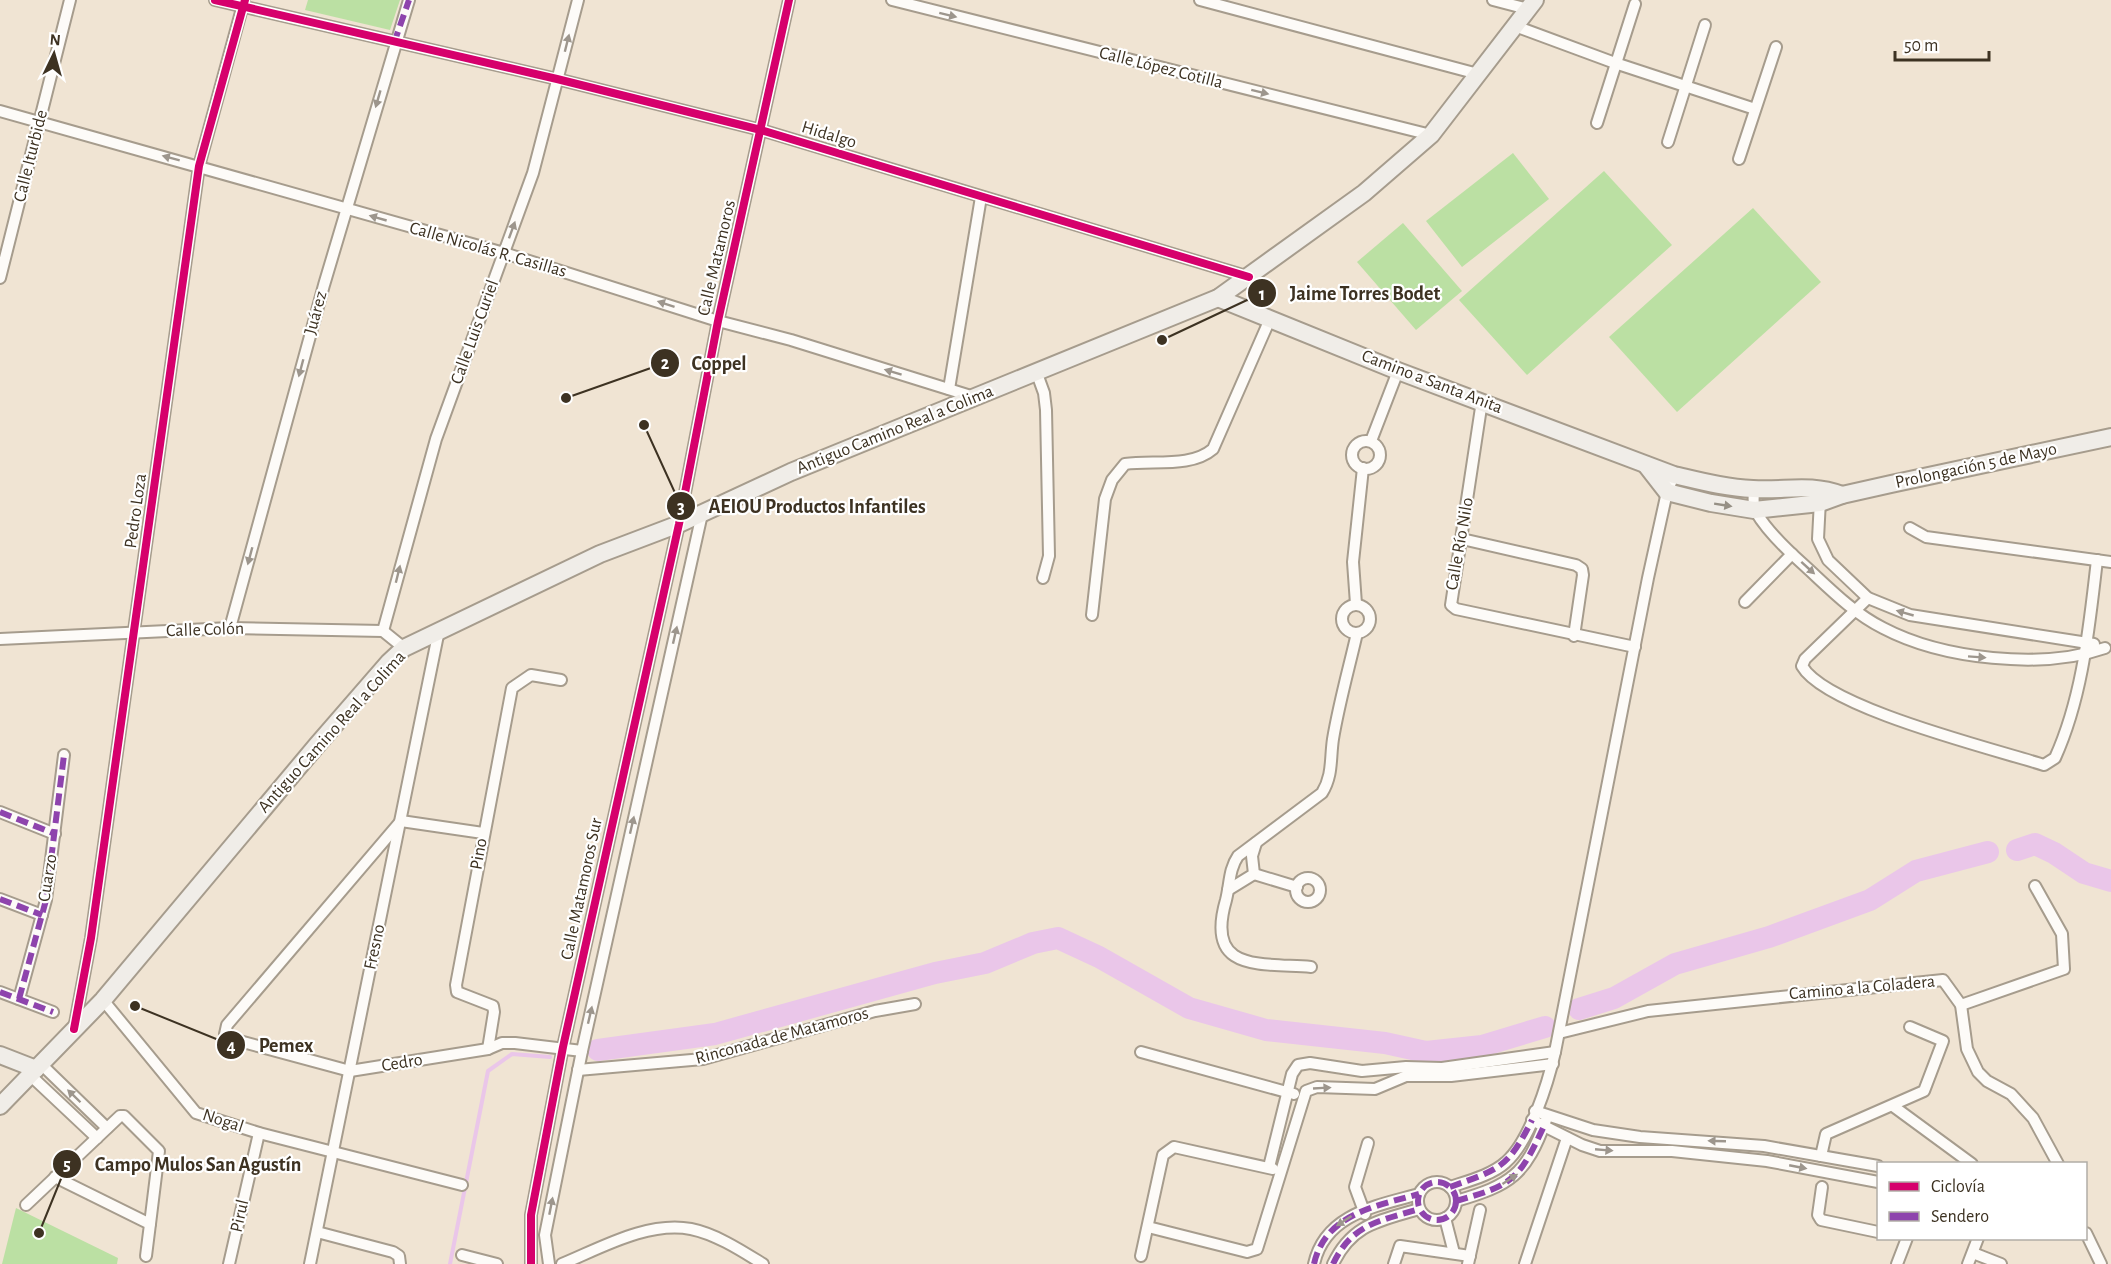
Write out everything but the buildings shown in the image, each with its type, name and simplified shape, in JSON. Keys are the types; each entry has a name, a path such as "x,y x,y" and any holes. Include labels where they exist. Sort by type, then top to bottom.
{"main road":[{"name":"Antiguo Camino Real a Colima","path":"1,1103 103,1000 317,745 389,662 404,648 600,554 680,524 791,472 1218,298 1364,193 1431,135 1532,5"},
{"name":"Camino a Santa Anita","path":"1218,298 1398,371 1674,475"},
{"name":"Prolongación 5 de Mayo","path":"1674,475 1709,484 1842,495 2111,437"},
{"path":"1646,465 1667,492"},
{"name":"Prolongación 5 de Mayo","path":"1667,492 1711,503 1754,510 1821,495"},
{"path":"0,1055 35,1069"}],"street":[{"name":"Calle Iturbide","path":"0,278 70,0"},
{"name":"Hidalgo","path":"215,0 244,3 394,43 558,79 761,130 1249,277"},
{"name":"Juárez","path":"230,628 346,208 394,43 409,0"},
{"name":"Calle Luis Curiel","path":"383,631 436,439 533,173 578,0"},
{"name":"Calle Matamoros","path":"680,524 718,321 789,0"},
{"name":"Calle López Cotilla","path":"892,0 1431,135"},
{"path":"1200,0 1478,74"},
{"path":"1493,0 1532,5"},
{"name":"Pedro Loza","path":"74,1029 91,938 199,166 244,3"},
{"path":"1597,123 1635,4"},
{"path":"1668,142 1705,25"},
{"path":"1515,26 1615,63 1755,108"},
{"path":"1739,159 1776,47"},
{"name":"Calle Nicolás R. Casillas","path":"0,111 504,253 718,321 791,340 974,397"},
{"path":"948,389 981,196"},
{"path":"1092,615 1105,499 1112,480 1125,464 1203,458 1213,449 1270,319"},
{"path":"1371,441 1398,371"},
{"path":"1036,372 1044,393 1046,410 1050,556 1043,578"},
{"name":"Calle Río Nilo","path":"1482,401 1451,605 1456,609 1574,636 1635,647"},
{"path":"1371,441 1379,449 1380,460 1372,468 1364,468 1353,460 1353,449 1361,442 1371,441"},
{"path":"1356,604 1353,562 1364,468"},
{"path":"1450,1187 1505,1164 1516,1151 1542,1097 1553,1064 1635,647 1667,492 1674,475"},
{"path":"1754,489 1754,510 1792,555 1856,610 1883,628 1924,644 1966,656 2010,659 2084,655 2108,648"},
{"path":"1821,495 1818,533 1821,549 1853,587 1868,598 1910,615 2087,641 2108,648"},
{"name":"Calle Matamoros Sur","path":"549,1264 545,1235 578,1070 702,514"},
{"name":"Calle Matamoros Sur","path":"531,1264 531,1215 563,1047 634,719 680,524"},
{"path":"1910,528 1926,537 2111,562"},
{"path":"1462,539 1576,565 1582,569 1574,636"},
{"path":"1745,602 1792,555"},
{"path":"1868,598 1805,659 1802,666 1806,673 1841,697 1879,714 2044,765 2050,763 2059,750 2076,695 2087,641 2097,560"},
{"path":"1356,604 1366,608 1371,618 1367,628 1357,633 1346,628 1342,618 1346,608 1356,604"},
{"name":"Calle Colón","path":"0,639 230,628 383,631"},
{"name":"Fresno","path":"310,1264 439,630"},
{"path":"383,631 404,648"},
{"path":"1311,967 1250,962 1224,948 1220,937 1221,917 1232,866 1238,856 1322,793 1328,783 1332,770 1333,740 1357,633"},
{"name":"Pino","path":"488,1049 493,1005 463,996 458,992 456,985 483,833 512,688 531,675 561,680"},
{"path":"634,719 655,723"},
{"name":"Cuarzo","path":"18,999 42,915 55,834 64,754"},
{"path":"0,812 55,834"},
{"path":"401,821 483,833"},
{"name":"Cedro","path":"401,821 227,1025 225,1034 232,1039 350,1071 488,1049 502,1043 563,1047 582,1051"},
{"path":"1254,874 1252,856 1256,843"},
{"path":"1228,890 1254,874 1297,887"},
{"path":"1961,1005 2064,969 2062,934 2035,886"},
{"path":"0,898 42,915"},
{"name":"Camino a la Coladera","path":"1559,1034 1648,1011 1936,978 1942,980 1961,1005 1967,1049 1978,1072 1987,1081 2011,1094 2033,1118 2057,1162"},
{"path":"0,992 53,1012"},
{"name":"Nogal","path":"103,1000 196,1113 259,1132 462,1185"},
{"name":"Rinconada de Matamoros","path":"578,1070 703,1059 875,1011 915,1004"},
{"path":"1821,1156 1826,1134 1924,1091 1943,1045 1941,1039 1910,1027"},
{"path":"1141,1052 1303,1098"},
{"path":"1269,1167 1292,1074 1298,1065 1310,1063 1362,1071 1406,1067 1442,1068 1555,1052"},
{"path":"1148,1227 1247,1252 1257,1249 1306,1091 1317,1087 1375,1089 1406,1076 1451,1076 1553,1064"},
{"path":"35,1069 107,1128"},
{"path":"35,1069 97,1138"},
{"path":"1456,1200 1483,1193 1517,1175 1528,1160 1546,1121 1542,1097"},
{"path":"1893,1106 1969,1162"},
{"path":"1533,1115 1546,1121 1593,1130 1673,1139 1731,1142 1877,1166"},
{"path":"26,1205 120,1116 127,1117 158,1147 146,1256"},
{"path":"1546,1121 1567,1138 1600,1151 1672,1151 1767,1161 1877,1182"},
{"name":"Pirul","path":"229,1264 259,1132"},
{"path":"1525,1264 1567,1138"},
{"path":"1672,1151 1673,1139"},
{"path":"1368,1143 1355,1187 1370,1223"},
{"path":"1141,1256 1164,1155 1174,1147 1281,1171"},
{"path":"55,1177 150,1224"},
{"path":"1437,1181 1450,1187 1456,1200 1455,1208 1445,1218 1430,1219 1419,1209 1419,1194 1423,1187 1437,1181"},
{"path":"1822,1187 1818,1215 1821,1220 1877,1232"},
{"path":"1314,1264 1317,1253 1329,1231 1364,1210 1419,1194"},
{"path":"1333,1264 1345,1243 1355,1232 1370,1223 1419,1209"},
{"path":"1394,1264 1396,1252 1400,1246 1454,1253 1469,1260 1480,1210"},
{"path":"1445,1218 1454,1253"},
{"path":"562,1264 641,1232 673,1228 693,1229 763,1264"},
{"path":"317,1232 393,1252 399,1256 400,1264"},
{"path":"2087,1237 2101,1264"},
{"path":"1897,1264 1907,1240"},
{"path":"1978,1240 1971,1259 2001,1264"},
{"path":"462,1255 497,1264"}],"green space":[{"path":"308,0 400,0 390,30 305,10"},
{"path":"1513,153 1549,199 1462,267 1426,221"},
{"path":"1604,171 1672,245 1527,375 1459,300"},
{"path":"1753,208 1821,282 1677,412 1609,337"},
{"path":"1403,223 1462,291 1416,330 1357,262"},
{"path":"16,1208 118,1258 117,1264 2,1264"}],"waterway":[{"path":"2017,850 2035,844 2054,853 2084,873 2111,881"},
{"path":"1579,1009 1614,998 1675,964 1769,937 1870,900 1916,871 1988,852"},
{"path":"598,1050 715,1034 935,973 985,963 1033,943 1058,938 1099,957 1189,1008 1266,1030 1385,1043 1426,1052 1482,1046 1545,1027"},
{"path":"591,1053 598,1050"},
{"path":"450,1264 488,1071 512,1054 550,1057"}],"marked path":[{"path":"394,43 409,0"},
{"path":"19,999 46,900 64,755"},
{"path":"0,812 55,834"},
{"path":"0,899 42,915"},
{"path":"0,992 53,1012"},
{"path":"1450,1187 1481,1176 1501,1165 1516,1148 1532,1120"},
{"path":"1456,1201 1490,1190 1512,1178 1528,1158 1544,1126"},
{"path":"1437,1182 1451,1187 1456,1201 1451,1215 1437,1220 1423,1215 1418,1201 1423,1187 1437,1182"},
{"path":"1314,1264 1320,1247 1341,1223 1370,1208 1419,1194"},
{"path":"1333,1264 1349,1240 1358,1232 1379,1221 1419,1209"}],"cycle path":[{"path":"215,0 557,79 761,130 1249,277"},
{"path":"74,1029 91,938 199,166 245,0"},
{"path":"531,1264 531,1215 563,1047 679,524 718,321 789,0"}],"place":[{"name":"Jaime Torres Bodet","path":"1162,340"},
{"name":"Coppel","path":"566,398"},
{"name":"AEIOU Productos Infantiles","path":"644,425"},
{"name":"Pemex","path":"135,1006"},
{"name":"Campo Mulos San Agustín","path":"39,1233"}]}
